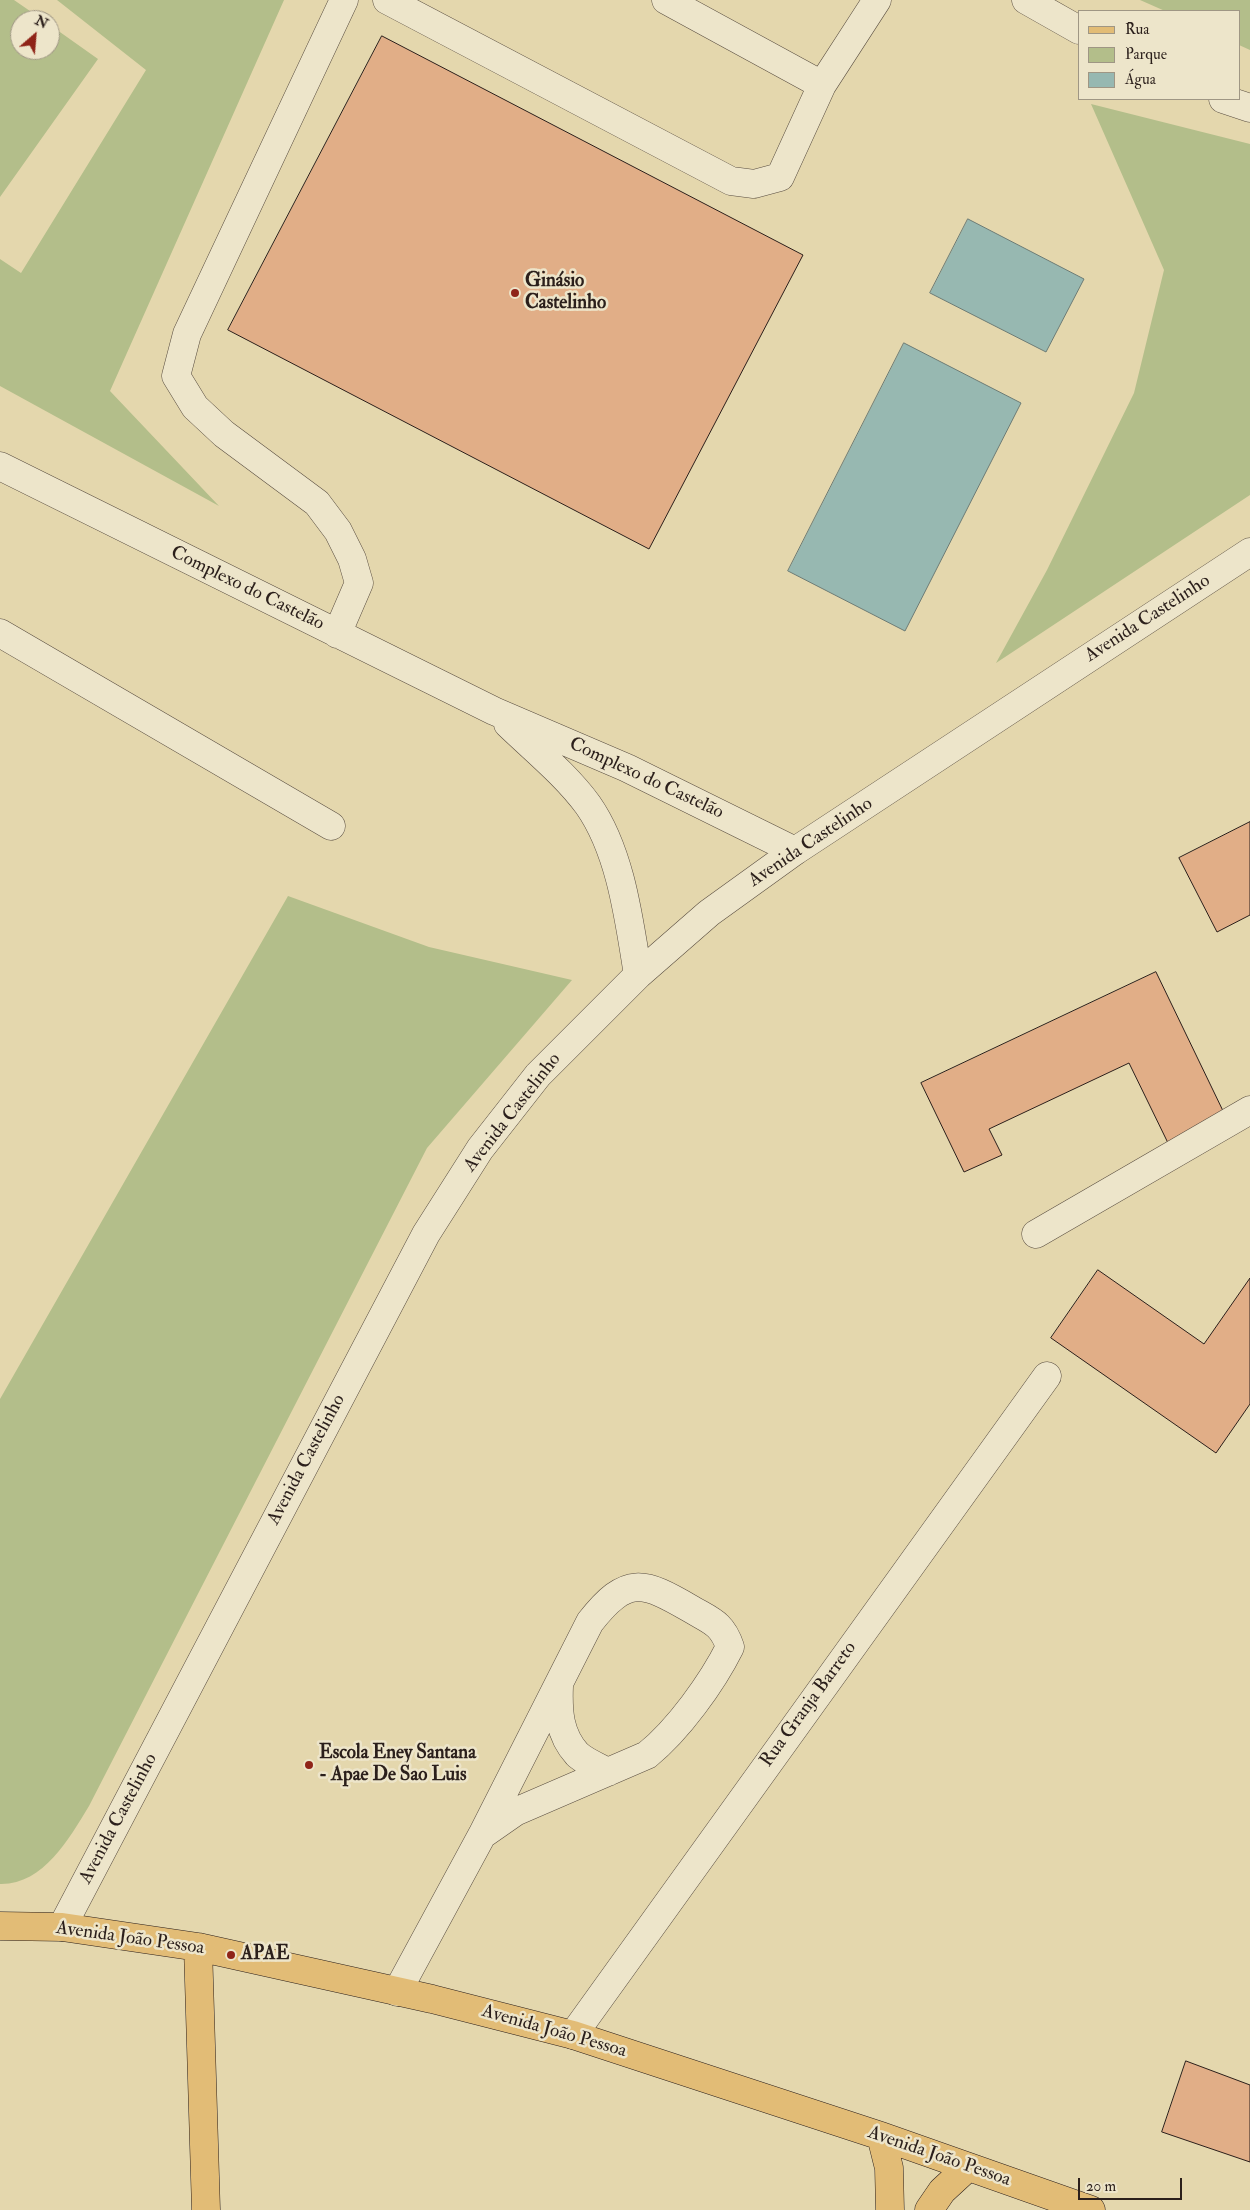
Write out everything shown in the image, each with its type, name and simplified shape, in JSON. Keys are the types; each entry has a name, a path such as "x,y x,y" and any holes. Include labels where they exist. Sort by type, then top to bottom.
{"main road":[{"name":"Avenida João Pessoa","path":"0,1926 62,1927 198,1947 397,1992 573,2035 881,2136 1091,2210"},
{"path":"198,1947 206,2210"},
{"path":"881,2136 889,2168 890,2210"},
{"path":"929,2210 942,2191 968,2167"}],"street":[{"path":"337,634 359,582 352,559 338,531 317,502 224,434 195,407 176,376 187,334 344,0"},
{"path":"387,0 730,181 754,184 780,178 822,85 877,0"},
{"path":"666,0 822,85"},
{"path":"1026,0 1078,29"},
{"path":"1226,100 1250,108"},
{"name":"Complexo do Castelão","path":"0,466 494,711 626,768 796,851"},
{"name":"Avenida Castelinho","path":"62,1927 426,1234 480,1149 538,1075 638,975 709,913 796,851 1250,552"},
{"path":"0,633 332,826"},
{"name":"Complexo do Castelão","path":"494,711 555,768 588,806 610,848 625,895 638,975"},
{"path":"1036,1234 1250,1110"},
{"name":"Rua Granja Barreto","path":"573,2035 1047,1376"},
{"path":"397,1992 482,1835 590,1622 607,1601 626,1590 644,1586 661,1591 722,1628 730,1647 722,1664 676,1728 647,1756 515,1812 482,1835"},
{"path":"560,1682 558,1711 565,1736 578,1755 608,1772"}],"green space":[{"path":"0,0 14,0 28,10 10,10 10,60 60,60 60,32 98,59 0,197"},
{"path":"57,0 284,0 110,391 219,506 0,386 0,259 21,273 146,70"},
{"path":"1140,0 1250,0 1250,50 1240,45 1240,10 1163,10"},
{"path":"1091,104 1250,144 1250,495 996,663 1047,570 1134,393 1164,270"},
{"path":"288,896 429,947 572,980 427,1148 89,1806 73,1832 53,1858 42,1868 29,1877 15,1882 0,1884 0,1399"}],"water":[{"path":"968,219 1084,279 1046,352 930,293"},
{"path":"904,343 1021,403 905,631 788,571"}],"building":[{"name":"Ginásio Castelinho","path":"382,36 803,255 649,549 228,330"},
{"path":"1250,822 1250,915 1217,932 1179,858"},
{"path":"1156,972 1225,1115 1168,1143 1129,1063 989,1129 1002,1155 964,1172 921,1083"},
{"path":"1098,1270 1204,1344 1250,1278 1250,1404 1216,1453 1051,1338"},
{"path":"1186,2061 1250,2085 1250,2162 1162,2132"}],"place":[{"name":"Ginásio Castelinho","path":"515,293"},
{"name":"Escola Eney Santana - Apae De Sao Luis","path":"309,1765"},
{"name":"APAE","path":"231,1955"}]}
